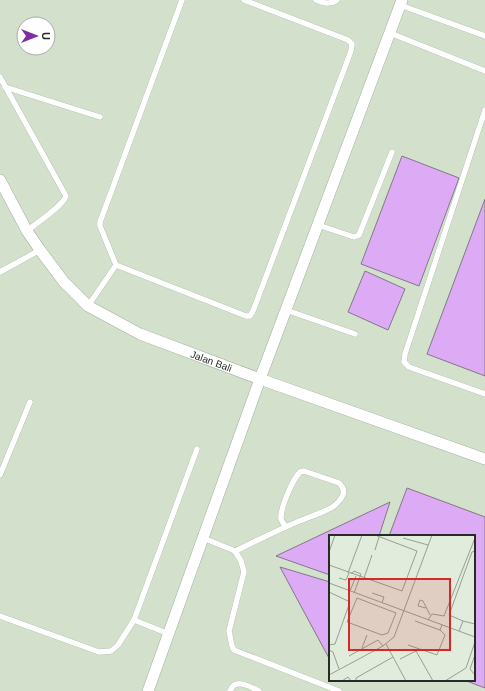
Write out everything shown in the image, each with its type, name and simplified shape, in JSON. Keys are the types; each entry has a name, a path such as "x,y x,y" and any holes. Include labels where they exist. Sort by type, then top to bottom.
{"street":[{"path":"148,691 260,379 401,2"},
{"name":"Jalan Bali","path":"0,180 27,231 35,253 88,306 140,334 260,379 485,459"}],"lane":[{"path":"182,0 100,222 100,226 116,264 242,315 250,316 351,51 352,44 348,40 244,0"},
{"path":"316,0 325,3 334,2 337,0"},
{"path":"401,2 485,36"},
{"path":"390,33 485,71"},
{"path":"0,77 66,196 65,200 54,210 27,231"},
{"path":"5,87 100,118"},
{"path":"485,110 405,354 404,362 409,367 485,394"},
{"path":"318,225 354,237 359,235 392,152"},
{"path":"0,272 35,253"},
{"path":"88,306 116,264"},
{"path":"286,310 355,334"},
{"path":"0,475 30,402"},
{"path":"0,616 99,652 111,651 118,645 134,620 197,449"},
{"path":"235,551 334,506 344,495 343,486 339,483 304,471 300,472 290,488 282,514 282,522 286,527"},
{"path":"203,538 235,551 242,561 244,572 229,631 234,650 339,691"},
{"path":"134,620 169,634"},
{"path":"230,691 232,686 235,684 259,691"}],"shaded area":[{"path":"0,0 485,0 485,691 0,691"}],"building":[{"path":"402,156 459,178 419,286 361,264"},
{"path":"485,199 485,376 427,354"},
{"path":"365,271 405,289 388,330 348,312"},
{"path":"407,488 485,517 485,688 467,681 475,681 475,535 389,535"},
{"path":"390,502 379,535 329,535 329,575 276,556"},
{"path":"280,567 329,582 329,658"}]}
